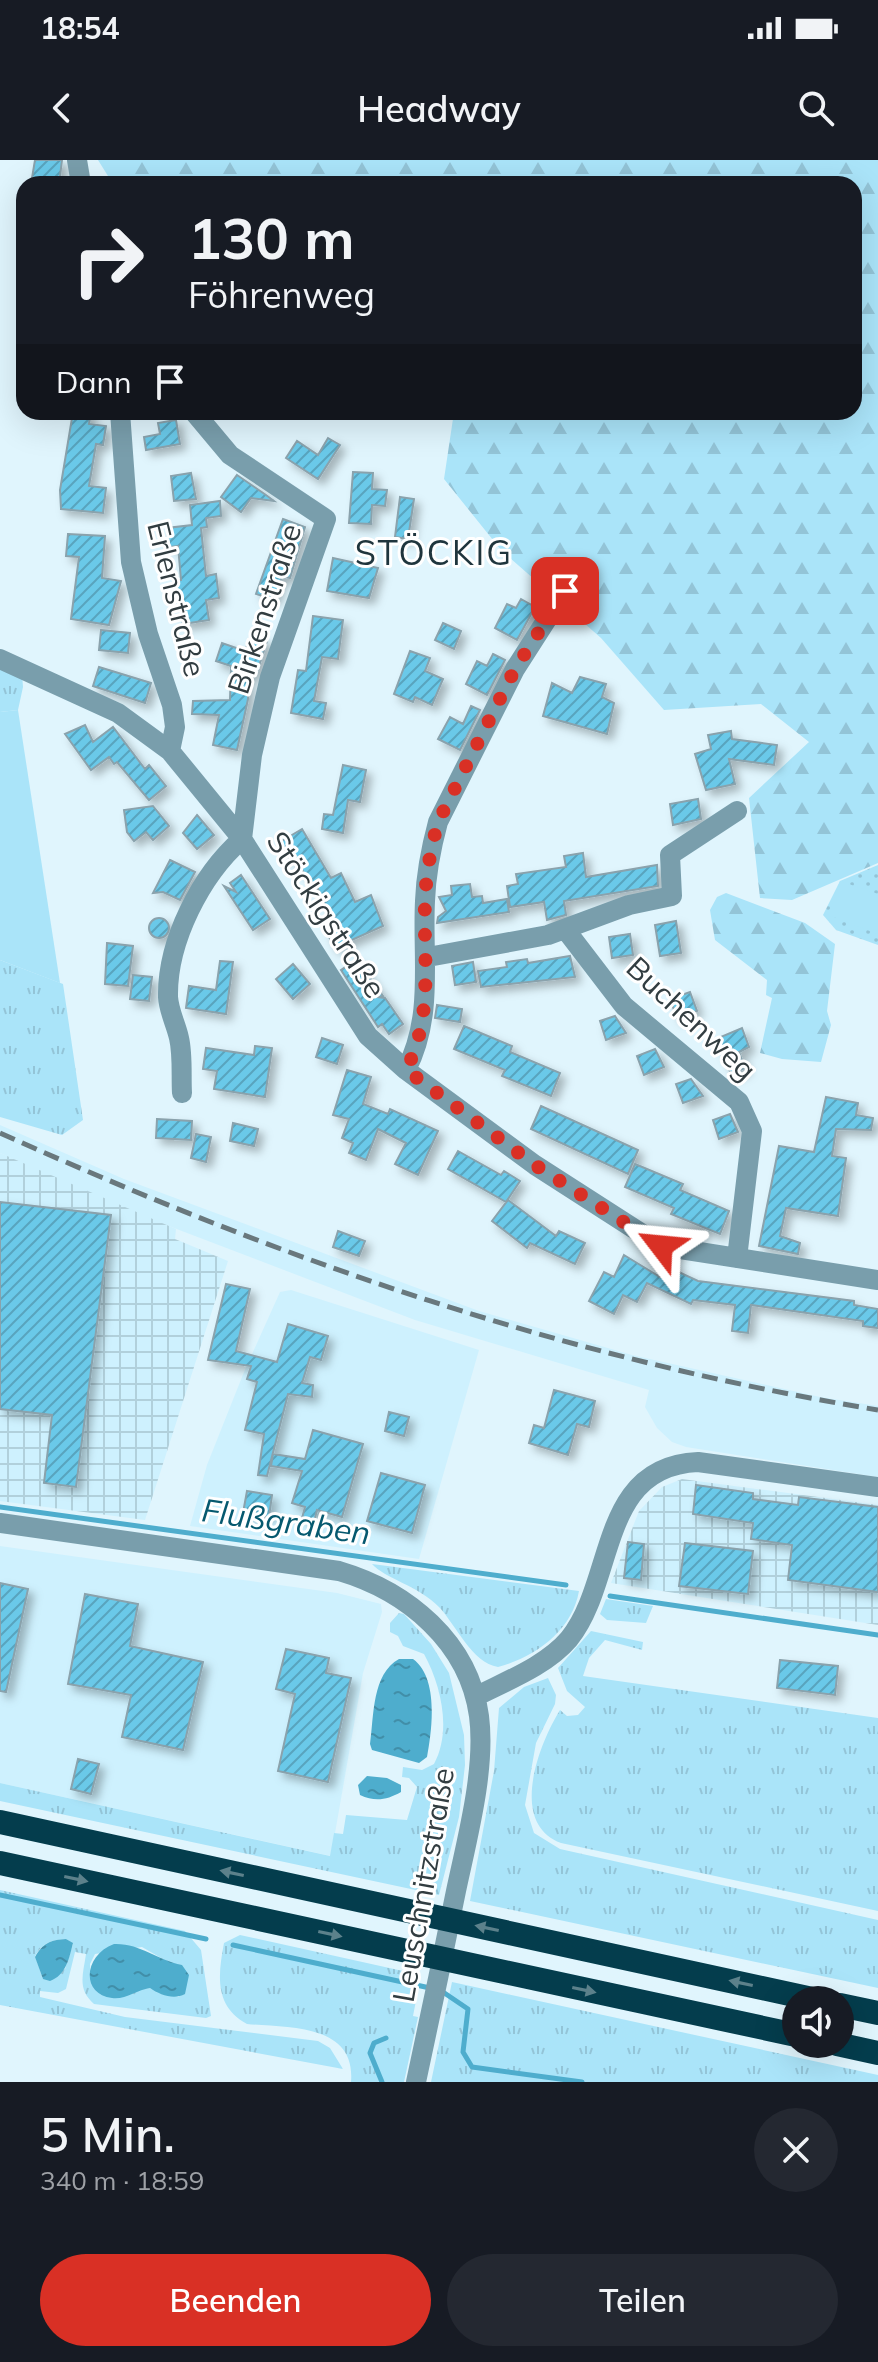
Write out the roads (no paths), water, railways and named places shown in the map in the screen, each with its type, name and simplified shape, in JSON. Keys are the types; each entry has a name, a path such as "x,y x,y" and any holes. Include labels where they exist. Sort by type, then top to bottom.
{"highway":[{"path":"0,1822 782,1992"},
{"path":"0,1863 782,2032"},
{"path":"854,2008 878,2013"},
{"path":"854,2048 878,2053"}],"street":[{"name":"Erlenstraße","path":"121,420 131,562 148,634 172,705 175,727 170,751"},
{"name":"Birkenstraße","path":"201,420 230,455 326,519 270,677 252,755 242,839"},
{"path":"406,1070 418,1047 428,957 427,875 438,822 515,669 565,591"},
{"name":"Stöckigstraße","path":"0,659 118,713 170,751 242,839 368,1036 406,1070 535,1165 661,1246 878,1280"},
{"path":"428,957 565,929 629,905 672,896 670,855 737,811"},
{"path":"182,1093 179,1038 168,996 172,966 181,935 208,877 242,839"},
{"name":"Buchenweg","path":"565,929 624,1006 739,1102 752,1131 737,1258"},
{"path":"0,1523 326,1569 370,1580 424,1614 451,1648 475,1697 542,1661 566,1642 590,1602 602,1561 626,1503 646,1479 658,1471 681,1463 698,1462 878,1487"},
{"name":"Leuschnitzstraße","path":"416,2082 462,1863 477,1767 479,1718 475,1697"}],"water":[{"path":"399,1659 413,1659 427,1679 430,1691 432,1719 429,1746 427,1757 419,1763 372,1750 370,1744 379,1685 390,1666"},
{"path":"367,1776 387,1778 401,1785 401,1792 381,1799 360,1795 358,1785"},
{"path":"66,1939 73,1943 63,1971 50,1981 43,1979 35,1957 48,1943"},
{"path":"114,1944 132,1946 182,1965 189,1975 185,1994 167,1996 150,1988 122,1998 102,1995 91,1982 92,1965 104,1949"}],"waterway":[{"name":"Flußgraben","path":"0,1507 566,1585"},
{"name":"Flußgraben","path":"610,1596 878,1635"},
{"path":"0,1895 206,1939"},
{"path":"233,1945 430,1988"},
{"path":"440,1990 468,2009 463,2052 472,2067 582,2082"},
{"path":"382,2082 370,2053 374,2043 386,2038"}],"railway":[{"path":"0,1133 215,1224 430,1301 649,1363 878,1410"}],"district":[{"name":"STÖCKIG","path":"434,553"}]}
